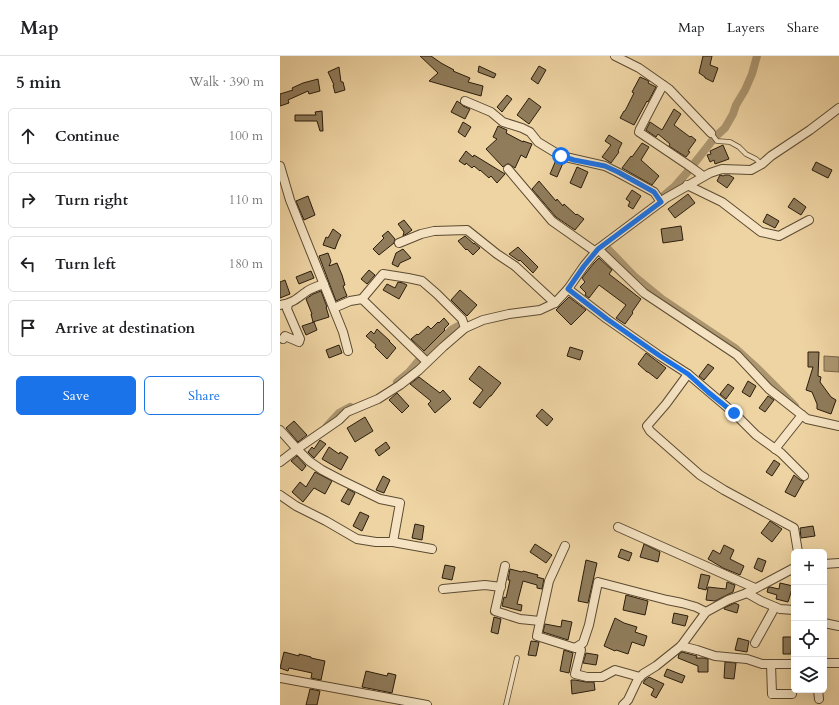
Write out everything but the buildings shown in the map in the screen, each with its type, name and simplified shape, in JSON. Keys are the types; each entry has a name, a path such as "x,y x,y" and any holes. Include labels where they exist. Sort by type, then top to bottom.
{"street":[{"path":"615,56 639,68 663,85 711,134"},
{"path":"663,85 640,129 640,132 703,176"},
{"path":"465,101 491,112 503,122 530,132 538,142 561,156 605,166 618,172 654,192 661,202"},
{"path":"280,462 339,420 347,412 378,399 400,384 419,370 425,359 465,328 483,320 509,314 540,310 555,303 568,289 597,250 661,202 710,172 722,169 751,170 762,164 839,108"},
{"path":"280,166 290,200 334,308 348,351"},
{"path":"508,169 552,221 597,250 644,293 737,355 769,389 807,419 839,426"},
{"path":"687,186 722,202 761,232 779,236 809,220"},
{"path":"399,242 434,230 467,230 497,254 516,266 555,303"},
{"path":"334,308 350,301 362,299 382,274 422,281 462,319 465,328"},
{"path":"283,339 285,336 299,342 300,339 284,304 299,297 307,291 324,284"},
{"path":"568,289 607,319 688,374 804,476"},
{"path":"362,299 425,359"},
{"path":"688,374 666,404 647,426 700,475 724,490 794,528 798,549"},
{"path":"775,449 802,415"},
{"path":"280,430 309,461 322,470 380,499 400,503 393,542"},
{"path":"280,495 296,506 357,539 376,542 393,542 432,549"},
{"path":"618,527 756,588"},
{"path":"565,546 549,581 537,636 575,648 583,643 598,582 682,603 706,612"},
{"path":"827,564 839,563"},
{"path":"505,566 495,611 520,619 540,621"},
{"path":"623,705 628,700 640,677 680,646 706,612 728,600 747,593 791,570"},
{"path":"443,589 485,585 501,587"},
{"path":"747,593 780,609 791,610"},
{"path":"755,643 775,607"},
{"path":"827,623 839,626"},
{"path":"680,646 715,656 748,659 762,664 791,664"},
{"path":"577,647 581,650 575,674 587,677 602,677 615,670 640,677"},
{"path":"827,663 839,663"},
{"path":"771,664 772,694 792,694"},
{"path":"280,678 427,705"}],"lane":[{"path":"711,134 717,141 730,142 762,164"},
{"path":"506,705 518,658"}],"shaded area":[{"path":"824,356 839,357 839,372 824,371"}],"waterway":[{"path":"693,165 715,137 725,128 745,90 752,74 757,56"},
{"path":"662,197 675,186 690,169"},
{"path":"608,249 634,276 662,299 735,348 795,406"},
{"path":"397,382 451,330 460,325"},
{"path":"327,426 339,413 350,407"}],"route":[{"path":"561,156 605,166 654,192 661,202 598,249 568,289 607,319 688,374 734,413"}]}
